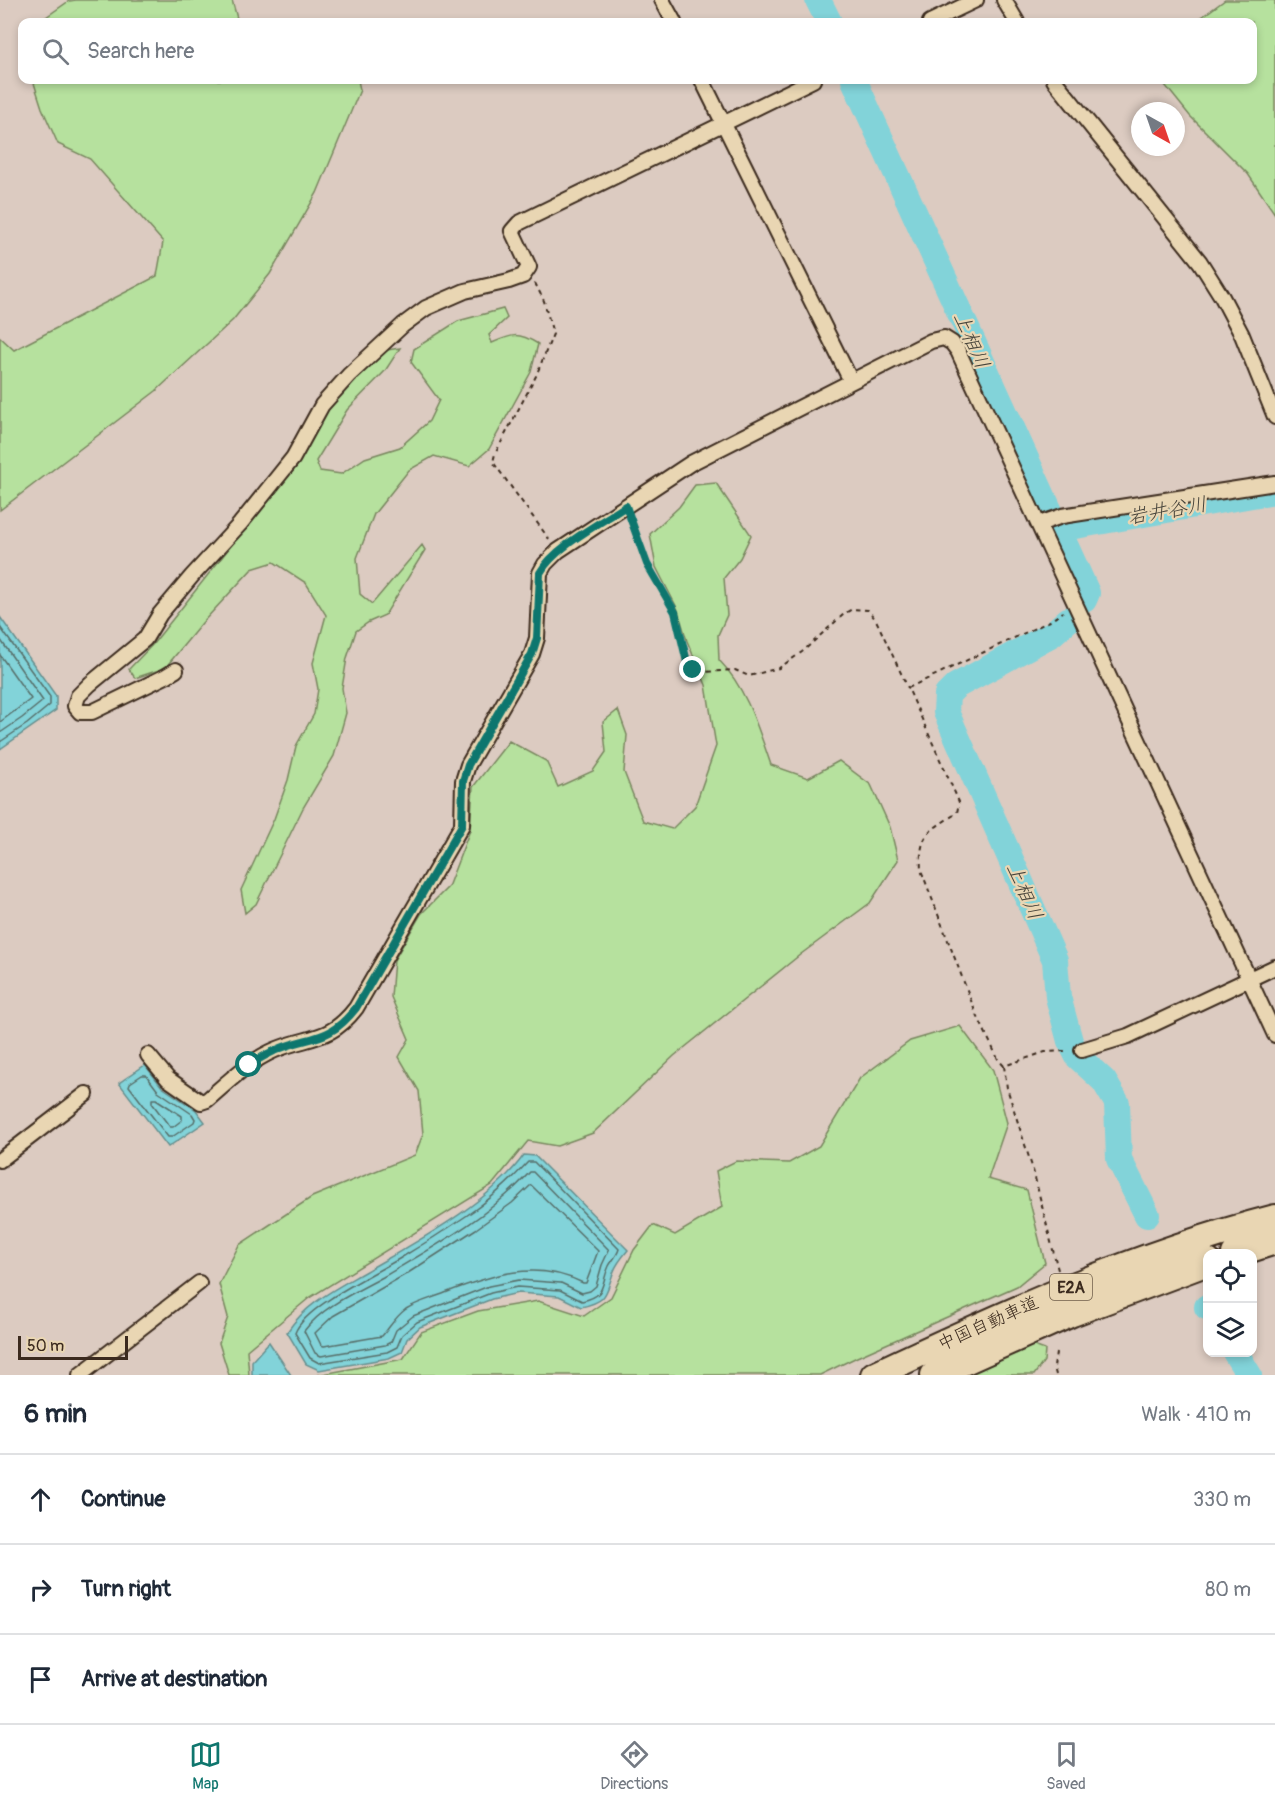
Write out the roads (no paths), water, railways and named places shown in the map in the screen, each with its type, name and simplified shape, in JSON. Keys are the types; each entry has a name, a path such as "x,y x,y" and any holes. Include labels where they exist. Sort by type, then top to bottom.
{"highway":[{"name":"中国自動車道","path":"874,1375 1052,1294 1141,1260 1275,1218"},
{"path":"1250,1249 1275,1241"},
{"name":"中国自動車道","path":"933,1375 1072,1313 1203,1264"}],"street":[{"path":"662,0 672,18"},
{"path":"938,18 976,0"},
{"path":"1004,0 1015,18"},
{"path":"704,84 851,381"},
{"path":"176,670 92,712 80,712 75,706 78,696 84,690 145,639 166,606 240,524 293,458 322,405 349,375 403,325 426,308 465,291 523,276 529,267 512,231 519,223 805,84"},
{"path":"1057,84 1200,262 1242,334 1275,417"},
{"path":"148,1055 168,1079 201,1102 207,1100 249,1065 274,1051 331,1033 345,1023 361,1000 462,825 463,781 468,765 532,654 537,638 540,573 545,564 558,551 691,463 931,341 944,338 958,351 1042,523 1075,603 1275,1035"},
{"path":"1042,523 1062,516 1275,483"},
{"path":"1082,1050 1128,1036 1275,967"},
{"path":"0,1160 86,1094"},
{"path":"80,1375 199,1283"}],"water":[{"path":"0,617 56,696 56,710 0,749"},
{"path":"145,1065 162,1087 196,1110 205,1122 168,1147 119,1083"},
{"path":"524,1155 535,1156 628,1250 617,1265 607,1291 601,1299 581,1307 559,1296 518,1293 492,1299 420,1327 407,1339 402,1352 389,1358 319,1370 306,1364 287,1332 303,1313 333,1290 429,1234 473,1205 510,1172"},
{"path":"269,1342 291,1375 252,1375 252,1361"}],"waterway":[{"name":"上相川","path":"818,0 827,18"},
{"name":"上相川","path":"856,84 1087,593 1084,600"},
{"name":"岩井谷川","path":"1058,529 1275,491"},
{"name":"上相川","path":"1068,620 1052,634 956,686 947,695 946,712 1055,960 1058,997 1070,1041 1078,1057 1104,1081 1117,1103 1119,1159 1147,1215"},
{"name":"上相川","path":"1238,1357 1249,1375"}]}
